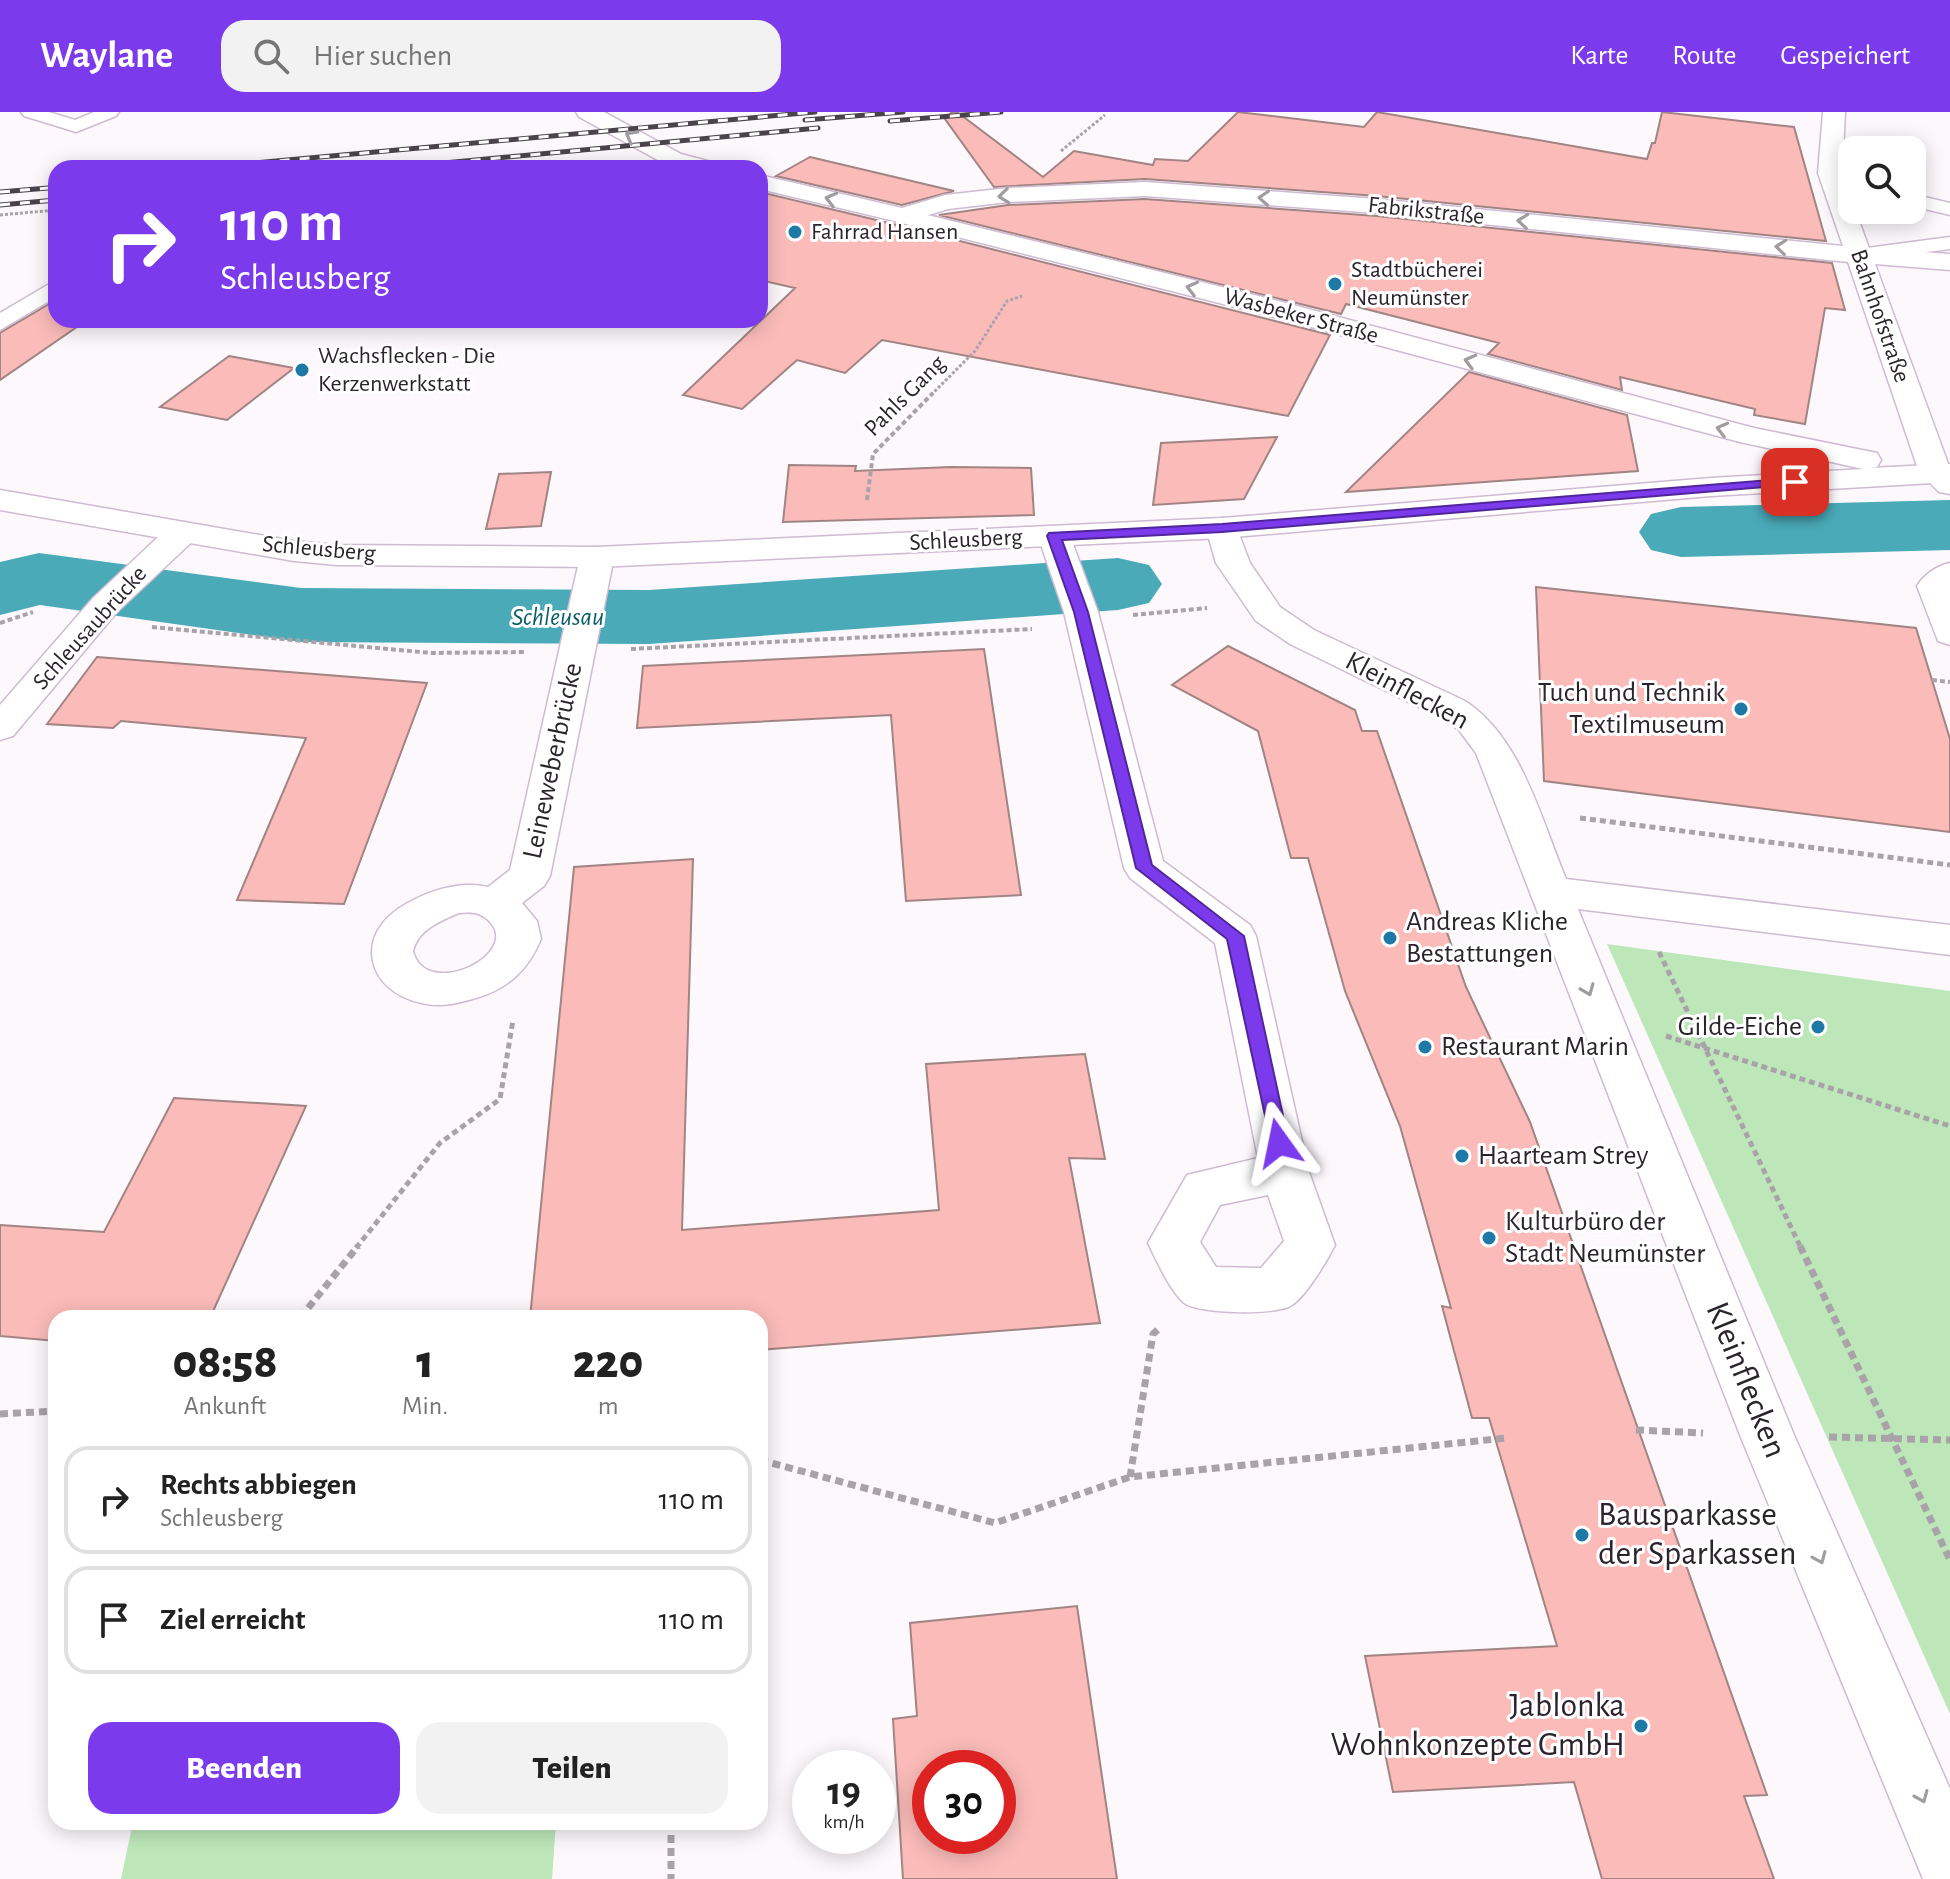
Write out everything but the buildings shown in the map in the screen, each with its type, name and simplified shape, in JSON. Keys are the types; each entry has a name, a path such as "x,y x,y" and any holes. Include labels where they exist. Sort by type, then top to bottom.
{"street":[{"path":"589,112 677,160"},
{"name":"Bahnhofstraße","path":"1834,112 1838,147"},
{"name":"Wasbeker Straße","path":"768,184 1261,305 1737,433 1945,477"},
{"name":"Fabrikstraße","path":"903,216 945,202 1008,195 1145,189 1377,206 1950,262"},
{"name":"Bahnhofstraße","path":"1852,224 1859,255 1945,477"},
{"name":"Schleusberg","path":"0,500 294,551 337,555 597,557 861,545 1059,552 1222,528 1711,487 1945,477"},
{"name":"Kleinflecken","path":"1222,528 1240,575 1262,608 1302,637 1452,709 1472,722 1494,751 1767,1435 1950,1865"},
{"name":"Schleusaubrücke","path":"0,728 105,605 183,532"},
{"path":"1059,552 1081,612 1144,868 1235,936 1285,1172 1310,1245 1274,1290 1202,1288 1173,1243 1204,1189 1285,1172"},
{"name":"Leineweberbrücke","path":"495,903 529,876 597,557"},
{"path":"1942,579 1950,634"},
{"path":"1549,891 1950,940"},
{"path":"461,898 495,903 509,911 518,922 521,934 519,947 496,972 465,986 430,988 411,984 399,973 392,958 394,940 412,917 435,905 461,898"}],"lane":[{"path":"30,112 76,126 110,112"},
{"path":"1926,203 1950,209"},
{"path":"1859,255 1950,243"},
{"path":"0,323 48,292"}],"path":[{"path":"0,215 48,211"},
{"name":"Pahls Gang","path":"861,545 873,454 975,351 1007,301 1022,296"},
{"path":"1932,680 1950,682"},
{"path":"1519,811 1950,865"},
{"path":"1634,901 1950,1560"},
{"path":"306,1310 440,1143 500,1099 516,1005 496,972"},
{"path":"1609,1040 1663,1036 1950,1126"},
{"path":"1130,1477 1153,1334 1202,1288"},
{"path":"0,1414 48,1411"},
{"path":"1767,1435 1950,1440"},
{"path":"768,1462 995,1523 1130,1477 1506,1438"},
{"path":"671,1830 671,1879"}],"green space":[{"path":"1607,944 1950,991 1950,1714"},
{"path":"131,1830 555,1830 552,1879 121,1879"}],"waterway":[{"name":"Schleusau","path":"1681,532 1950,525"},
{"name":"Schleusau","path":"0,589 39,579 301,615 649,617 1118,584"}],"railway":[{"path":"288,160 815,112"},
{"path":"805,120 903,112"},
{"path":"890,121 1001,112"},
{"path":"476,160 818,128"},
{"path":"0,192 48,188"},
{"path":"0,205 48,201"}],"place":[{"name":"Fahrrad Hansen","path":"795,232"},
{"name":"Stadtbücherei Neumünster","path":"1335,284"},
{"name":"Wachsflecken - Die Kerzenwerkstatt","path":"302,370"},
{"name":"Tuch und Technik Textilmuseum","path":"1741,709"},
{"name":"Andreas Kliche Bestattungen","path":"1390,938"},
{"name":"Gilde-Eiche","path":"1818,1027"},
{"name":"Restaurant Marin","path":"1425,1047"},
{"name":"Haarteam Strey","path":"1462,1156"},
{"name":"Kulturbüro der Stadt Neumünster","path":"1489,1238"},
{"name":"Bausparkasse der Sparkassen","path":"1582,1535"},
{"name":"Jablonka Wohnkonzepte GmbH","path":"1641,1726"}],"route":[{"path":"1279,1143 1235,936 1144,868 1081,612 1054,536 1222,528 1795,482"}]}
